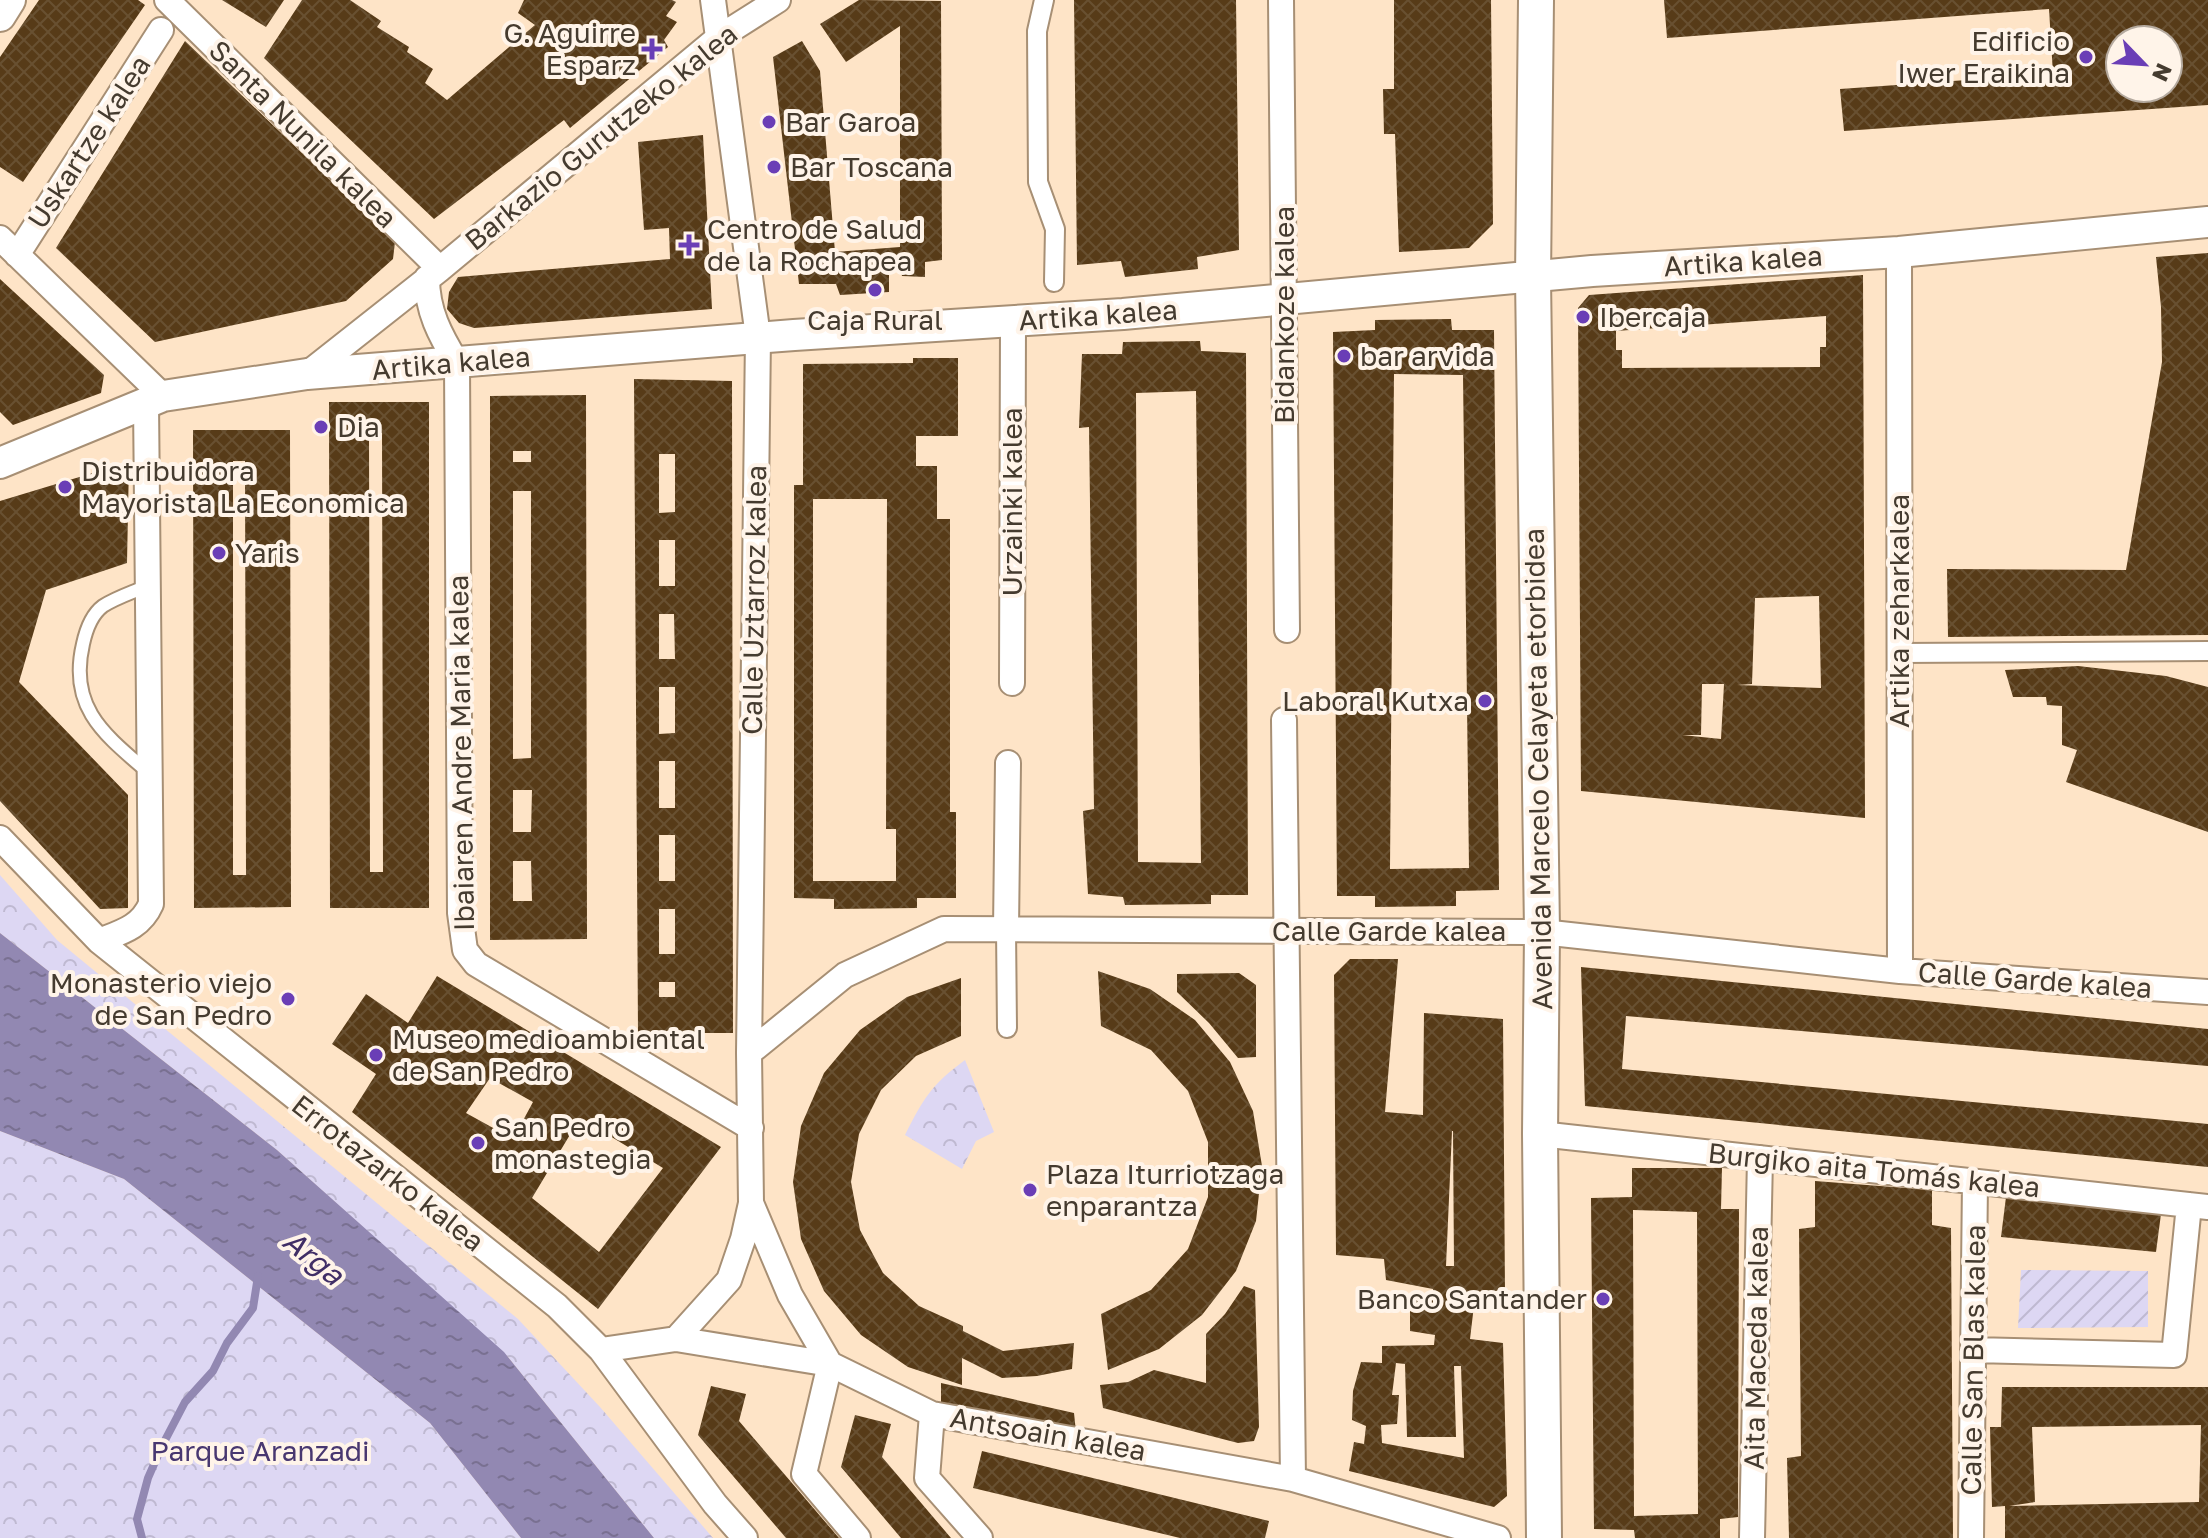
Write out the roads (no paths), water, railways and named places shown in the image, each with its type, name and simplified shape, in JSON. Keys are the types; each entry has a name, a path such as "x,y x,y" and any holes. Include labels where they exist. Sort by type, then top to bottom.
{"main road":[{"name":"Avenida Marcelo Celayeta etorbidea","path":"1536,0 1533,278 1542,932 1540,1134 1544,1538"}],"street":[{"path":"0,16 10,0"},
{"name":"Santa Nunila kalea","path":"167,0 433,274"},
{"path":"696,0 718,38"},
{"name":"Calle Uztarroz kalea","path":"676,1339 729,1280 751,1203 749,1053 758,337 713,0"},
{"name":"Barkazio Gurutzeko kalea","path":"307,374 718,38 778,0"},
{"path":"1044,0 1037,31 1038,182 1055,229 1054,282"},
{"name":"Bidankoze kalea","path":"1281,0 1287,630"},
{"name":"Uskartze kalea","path":"8,246 161,30"},
{"name":"Artika kalea","path":"0,463 154,400 307,374 758,337 1285,300 1592,271 1899,252 2208,222"},
{"path":"8,246 154,400 149,585 151,904 144,919 130,929 99,941"},
{"name":"Artika zeharkalea","path":"1899,252 1900,971"},
{"path":"433,274 427,301 440,335 457,363"},
{"name":"Urzainki kalea","path":"1012,683 1013,321"},
{"name":"Ibaiaren Andre Maria kalea","path":"457,363 460,913 465,950 476,964 751,1128"},
{"path":"1899,653 2208,651"},
{"path":"1284,720 1293,1479"},
{"path":"1007,1028 1008,763"},
{"name":"Errotazarko kalea","path":"0,838 99,941 557,1306 601,1350 715,1504 745,1538"},
{"name":"Calle Garde kalea","path":"749,1053 845,975 944,929 1542,932 1900,971 2208,992"},
{"name":"Burgiko aita Tomás kalea","path":"1540,1134 2199,1206"},
{"name":"Aita Maceda kalea","path":"1752,1538 1760,1158"},
{"name":"Calle San Blas kalea","path":"1971,1538 1975,1182"},
{"name":"Calle Uztarroz kalea","path":"751,1203 790,1295 830,1364"},
{"path":"1973,1350 2174,1355 2199,1206"},
{"name":"Antsoain kalea","path":"601,1350 676,1339 830,1364 932,1414 1293,1479 1438,1529 1498,1538"},
{"path":"830,1364 804,1474 858,1538"},
{"path":"932,1414 927,1478 980,1538"}],"lane":[{"path":"149,585 101,608 91,619 77,667 81,695 91,714 110,739 149,773"}],"water":[{"name":"Arga","path":"0,933 277,1150 504,1352 654,1538 521,1538 430,1423 124,1179 0,1131"}],"waterway":[{"path":"142,1538 137,1519 148,1478 162,1446 185,1402 213,1371 227,1343 253,1308 258,1276"}],"place":[{"name":"G. Aguirre Esparz","path":"652,49"},
{"name":"Edificio Iwer Eraikina","path":"2086,57"},
{"name":"Bar Garoa","path":"769,122"},
{"name":"Bar Toscana","path":"774,167"},
{"name":"Centro de Salud de la Rochapea","path":"689,245"},
{"name":"Caja Rural","path":"875,290"},
{"name":"Ibercaja","path":"1583,317"},
{"name":"bar arvida","path":"1344,356"},
{"name":"Dia","path":"321,427"},
{"name":"Distribuidora Mayorista La Economica","path":"65,487"},
{"name":"Yaris","path":"219,553"},
{"name":"Laboral Kutxa","path":"1485,701"},
{"name":"Monasterio viejo de San Pedro","path":"288,999"},
{"name":"Museo medioambiental de San Pedro","path":"376,1055"},
{"name":"San Pedro monastegia","path":"478,1143"},
{"name":"Plaza Iturriotzaga enparantza","path":"1030,1190"},
{"name":"Banco Santander","path":"1603,1299"}],"park label":[{"name":"Parque Aranzadi","path":"260,1451"}]}
